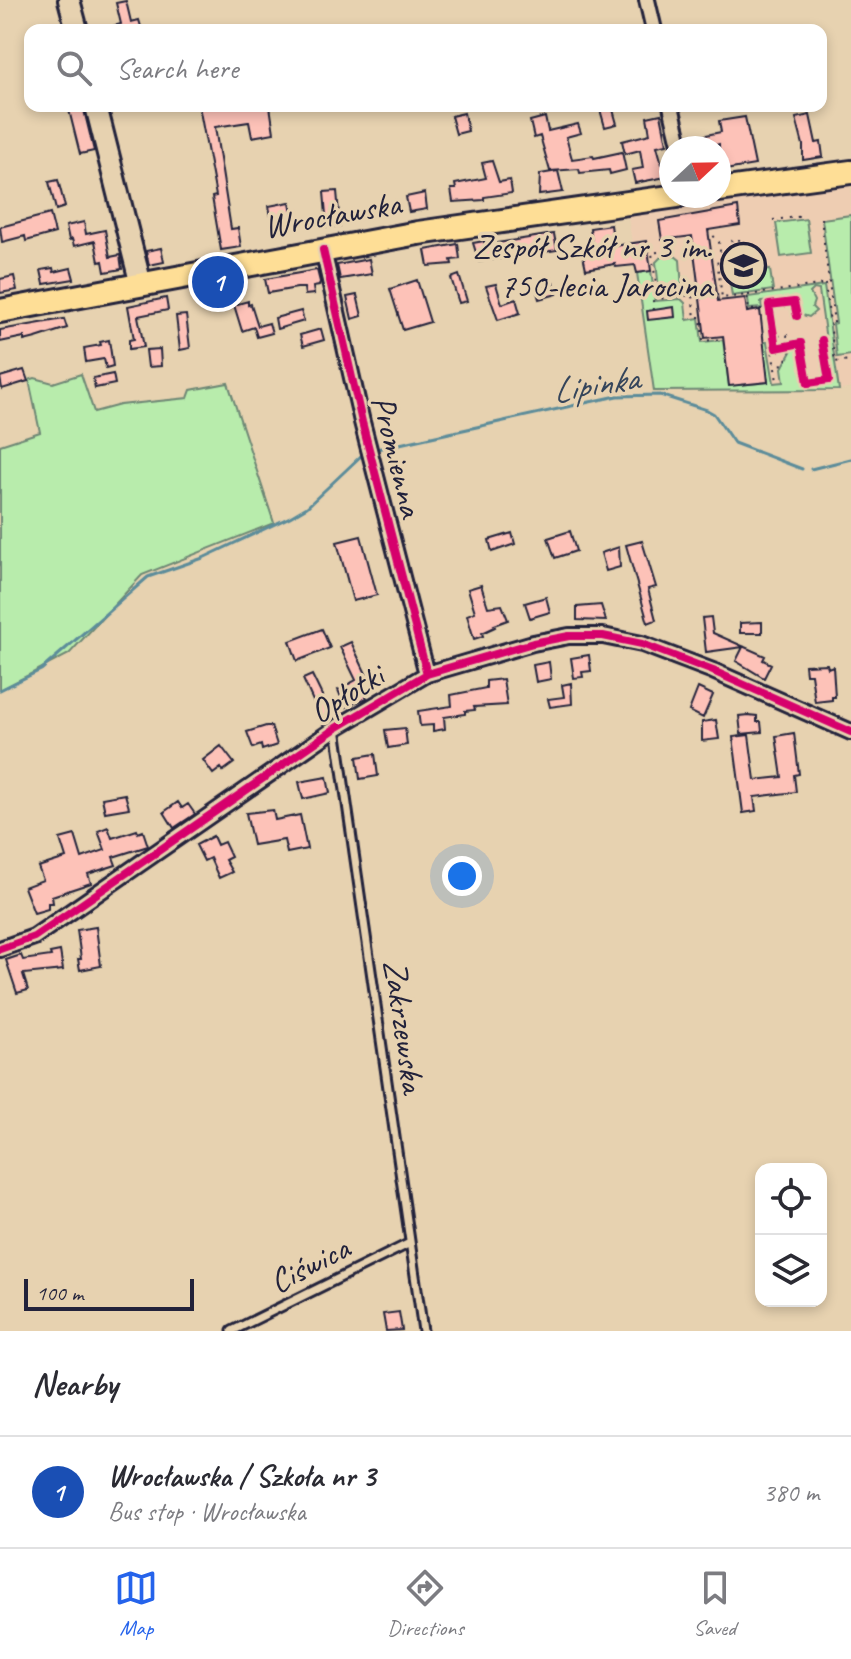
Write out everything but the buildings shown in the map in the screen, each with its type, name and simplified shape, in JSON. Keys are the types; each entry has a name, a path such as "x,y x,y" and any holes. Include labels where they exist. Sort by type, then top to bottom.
{"main road":[{"path":"731,188 851,172"},
{"name":"Wrocławska","path":"0,311 446,229 659,199"}],"street":[{"path":"69,0 75,24"},
{"path":"647,0 653,24"},
{"path":"98,112 141,285"},
{"path":"672,112 678,136"},
{"name":"Promienna","path":"323,250 362,422 427,674"},
{"name":"Opłotki","path":"0,949 34,937 336,728 427,674 533,643 569,636 603,636 642,644 713,671 851,732"}],"lane":[{"name":"Zakrzewska","path":"336,728 423,1331"},
{"name":"Ciświca","path":"232,1331 410,1243"}],"path":[{"path":"773,220 804,216"},
{"path":"821,218 835,362 851,360"},
{"path":"708,230 719,242 721,259 717,259 722,298 827,284"},
{"path":"686,249 692,236"},
{"path":"739,239 743,274"},
{"path":"731,240 732,249"},
{"path":"658,252 652,253 658,299"},
{"path":"827,284 834,323"},
{"path":"811,296 814,291 820,292 821,297 817,300 821,306 817,310"},
{"path":"654,310 653,301 658,299 692,295 695,317 701,317 703,341 723,339"},
{"path":"747,295 749,310 764,307 779,381"},
{"path":"779,381 777,324 769,305 780,303"},
{"path":"820,330 827,371"},
{"path":"770,337 787,335 790,351 784,364 775,365"},
{"path":"776,348 801,343"}],"shaded area":[{"name":"Zespół Szkół nr 3 im. 750-lecia Jarocina","path":"851,181 851,388 832,392 654,391 628,216 679,208 731,208 731,200"}],"green space":[{"path":"851,215 851,355 837,357 833,324 836,323 822,219"},
{"path":"806,219 811,253 781,257 776,223"},
{"path":"675,256 680,260 682,289 678,293 662,294 656,262 661,257"},
{"path":"770,270 773,290 732,296 729,276"},
{"path":"651,271 655,301 681,299 685,303 687,320 699,318 702,342 723,340 729,386 768,382 763,342 767,342 774,383 784,382 782,368 795,348 800,351 807,385 832,383 819,290 814,289 810,293 814,301 812,307 816,311 809,317 799,314 797,301 793,298 761,302 762,308 749,309 748,297 824,286 839,390 654,391 637,273"},
{"path":"81,374 94,412 120,405 188,398 191,390 228,383 274,523 142,575 69,654 0,690 0,445 40,432 29,380 35,378 53,383"}],"waterway":[{"name":"Lipinka","path":"377,449 617,396 660,395 707,410 714,414 734,443 802,469"},
{"name":"Lipinka","path":"0,690 41,670 148,577 203,558 290,517 307,507 363,454"},
{"name":"Lipinka","path":"811,469 851,459"}],"cycle path":[{"path":"323,250 362,422 427,674"},
{"path":"797,316 794,302 769,305 776,348 801,343 808,383 829,380 822,340"},
{"path":"0,949 34,937 336,728 427,674 533,643 569,636 603,636 642,644 713,671 851,732"}],"place":[{"name":"Zespół Szkół nr 3 im. 750-lecia Jarocina","path":"743,266"},
{"name":"Wrocławska / Szkoła nr 3","path":"218,282"}]}
